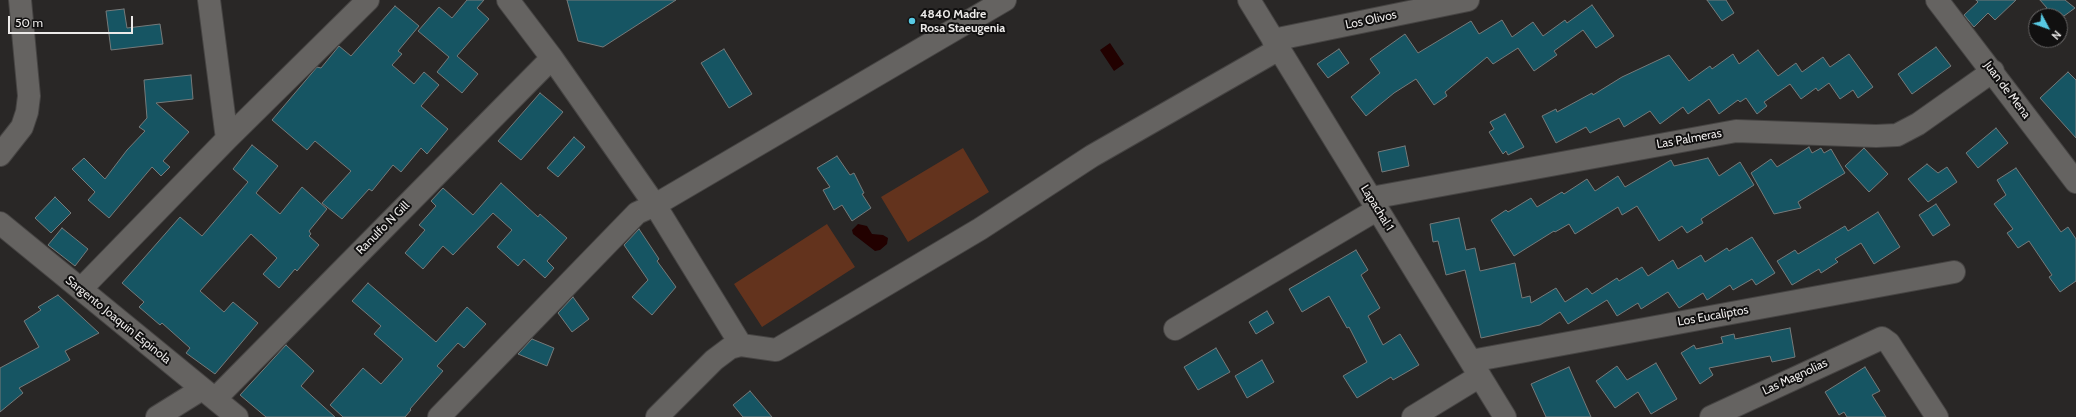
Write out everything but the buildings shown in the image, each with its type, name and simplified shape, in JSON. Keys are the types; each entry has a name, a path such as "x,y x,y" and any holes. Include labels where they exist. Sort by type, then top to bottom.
{"street":[{"path":"0,155 22,127 27,112 29,96 20,0"},
{"path":"209,0 227,139"},
{"path":"81,289 227,139 368,0"},
{"path":"508,0 552,58 655,205 741,345 730,348 714,360 657,417"},
{"path":"439,417 637,212 655,205 1005,0"},
{"name":"Lapachal 1","path":"1249,0 1505,417"},
{"name":"Los Olivos","path":"741,345 776,350 980,229 1092,156 1276,45 1468,0"},
{"name":"Juan de Mena","path":"1937,0 1993,71 2076,182"},
{"name":"Ranulfo N Gill","path":"157,417 209,394 552,58"},
{"name":"Las Palmeras","path":"1374,204 1736,131 1876,136 1897,135 1918,124 1993,71"},
{"path":"1175,329 1374,204"},
{"name":"Sargento Joaquin Espinola","path":"0,223 237,417"},
{"name":"Los Eucaliptos","path":"1476,368 1954,272"},
{"name":"Las Magnolias","path":"1711,417 1879,338 1885,339 1889,343 1937,417"},
{"path":"1413,417 1476,368"}],"shaded area":[{"path":"1110,43 1124,64 1114,71 1100,50"},
{"path":"963,148 989,192 908,242 881,197"},
{"path":"827,224 855,267 762,327 734,284"},
{"path":"858,224 867,226 872,234 883,235 888,238 887,244 880,250 875,251 853,234 852,230"}],"place":[{"name":"4840 Madre Rosa Staeugenia","path":"912,21"}]}
